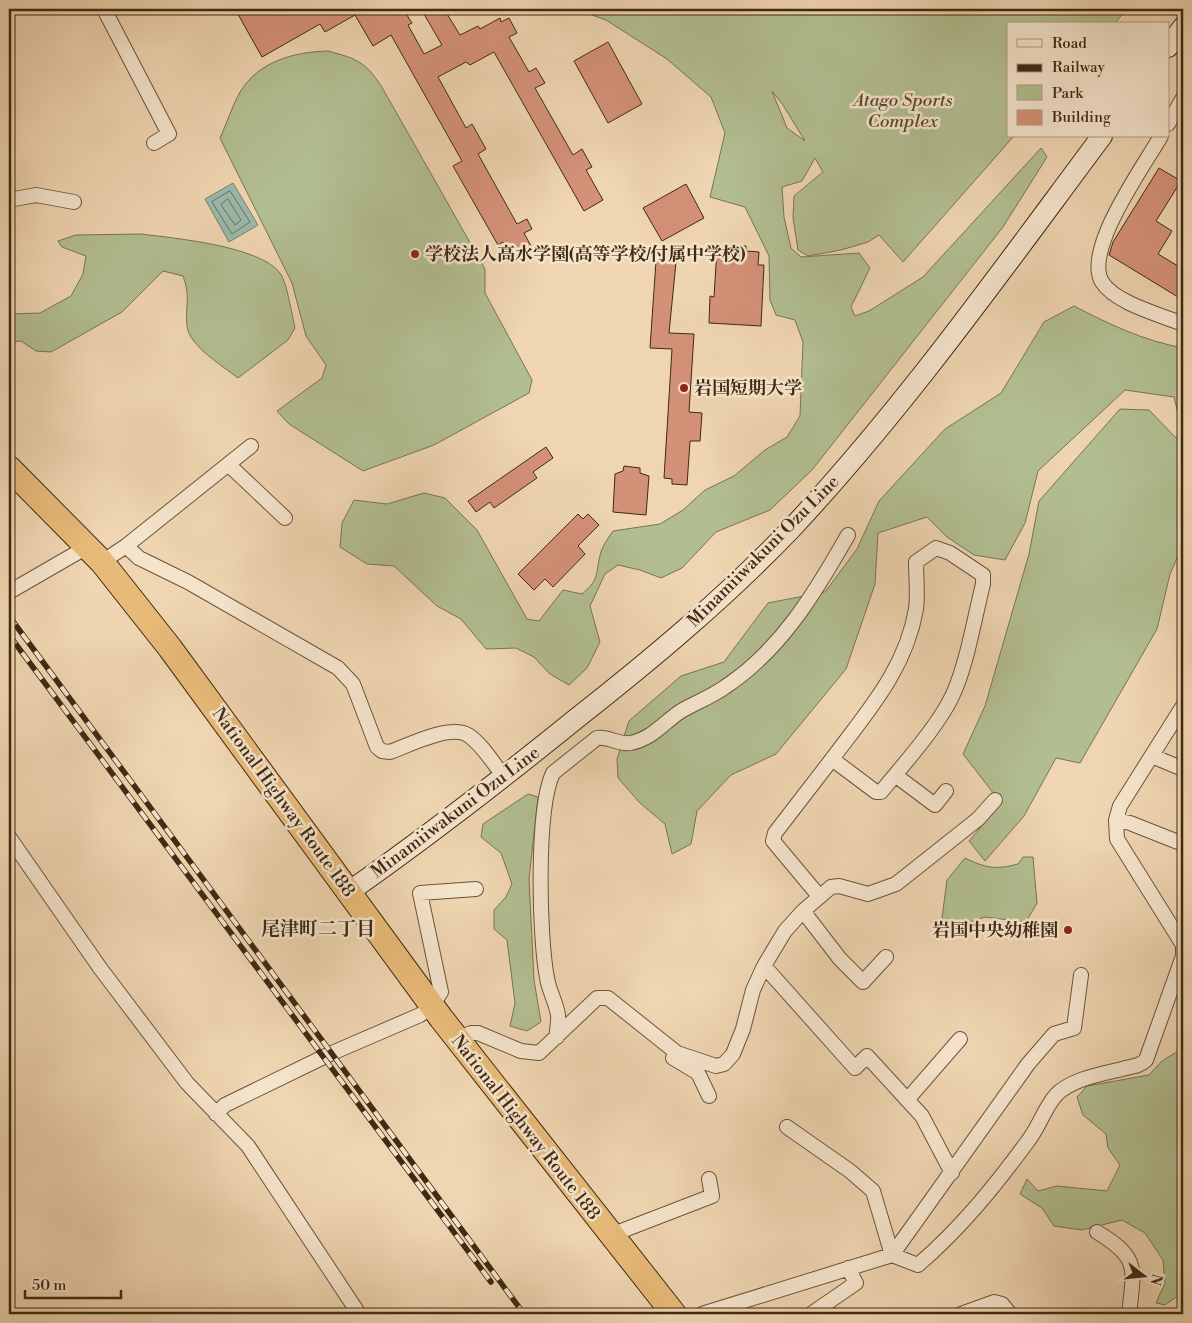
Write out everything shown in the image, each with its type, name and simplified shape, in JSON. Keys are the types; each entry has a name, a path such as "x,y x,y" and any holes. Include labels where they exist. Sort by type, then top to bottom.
{"highway":[{"name":"National Highway Route 188","path":"9,468 94,555 170,648 350,891 432,1006 674,1314"}],"main road":[{"path":"1170,44 1183,27"},
{"name":"Minamiiwakuni Ozu Line","path":"350,891 504,777 643,666 700,616 790,530 856,457 985,294 1101,138"}],"street":[{"path":"104,9 169,134 154,143"},
{"path":"1170,121 1183,98"},
{"path":"1160,138 1106,231 1099,251 1098,269 1102,281 1118,296 1136,306 1183,324"},
{"path":"9,200 36,195 74,202"},
{"path":"9,592 94,555 126,546 252,446"},
{"path":"229,465 285,518"},
{"path":"557,1037 558,1016 547,979 541,879 543,831 549,781 553,773 597,738 604,737 628,743 653,735 680,712 725,688 760,659 785,634 826,575 848,535"},
{"path":"126,546 139,558 188,582 338,668 353,684 377,747 382,751 390,752 446,732 458,731 473,739 504,777"},
{"path":"819,896 773,841 775,833 891,680 900,661 916,608 916,562 936,548 950,553 983,575 983,584 955,691 946,708 895,775 881,792 876,792 832,760"},
{"path":"892,1255 918,1265 950,1238 996,1184 1037,1128 1055,1096 1067,1086 1138,1066 1146,1060 1183,956 1183,945 1117,839 1116,820 1120,806 1183,706"},
{"path":"1152,756 1183,769"},
{"path":"895,775 935,805 946,791"},
{"path":"457,1039 471,1033 478,1033 522,1051 539,1053 597,998 608,998 677,1053 716,1066 724,1064 733,1054 743,1029 753,990 764,966 786,931 803,911 831,887 839,886 868,894 896,884 978,819 995,800"},
{"path":"1116,820 1130,823 1183,844"},
{"path":"9,837 100,968 188,1083 248,1146 359,1314"},
{"path":"216,1114 225,1105 420,1015 432,1006 441,992 420,893 476,889"},
{"path":"803,911 840,959 863,982 886,957"},
{"path":"764,966 855,1068 867,1056 922,1116 952,1173"},
{"path":"702,1314 892,1255 1028,1064 1054,1034 1074,1028 1081,975"},
{"path":"907,1100 960,1039"},
{"path":"666,1046 667,1054 698,1073 709,1096"},
{"path":"787,1127 850,1171 873,1191 892,1255"},
{"path":"612,1235 712,1196 709,1179"},
{"path":"1097,1232 1116,1244 1131,1261 1132,1285 1129,1314"},
{"path":"811,1314 856,1283 848,1268"},
{"path":"961,1314 994,1302 1002,1304 1010,1314"}],"green space":[{"name":"Atago Sports Complex","path":"575,9 1127,9 1116,22 1007,22 1007,138 1012,138 903,262 879,235 868,242 841,250 808,256 798,250 793,218 794,196 823,172 815,158 802,181 782,187 784,217 791,248 801,257 859,253 870,268 851,307 855,316 869,311 923,277 1041,148 1047,157 1003,227 812,470 770,510 716,532 682,568 661,578 640,570 618,565 605,574 590,606 600,642 587,668 569,685 550,674 534,657 516,648 486,649 461,619 437,606 394,566 367,564 340,547 342,523 354,500 387,504 424,493 445,498 477,530 527,619 539,621 563,590 582,594 588,589 595,579 602,549 613,531 660,524 683,510 705,490 734,476 765,450 787,437 800,416 803,342 795,320 776,315 770,300 769,256 745,207 710,197 725,133 711,97 667,59 606,20","holes":["772,91 783,105 805,141 787,128"]},
{"path":"328,51 354,59 366,67 383,89 485,269 485,293 532,380 529,393 434,445 363,471 289,424 277,411 322,378 326,365 306,336 292,283 220,138 240,92 257,73 278,60 290,56"},
{"path":"141,234 215,245 254,256 270,264 283,277 287,291 295,328 288,340 238,378 208,355 194,341 187,326 187,296 183,276 163,271 122,312 51,352 36,351 21,341 9,342 9,314 40,313 71,296 83,274 86,256 62,247 58,241 76,235"},
{"path":"1074,306 1127,331 1154,341 1183,348 1183,434 1174,397 1125,390 1038,471 1025,523 1005,560 974,555 947,537 927,517 878,533 875,584 846,669 776,754 731,775 697,811 691,844 672,854 665,824 640,803 618,778 617,759 629,721 681,676 724,662 768,603 825,592 857,549 879,501 945,429 1001,393 1044,322"},
{"path":"1120,409 1149,410 1180,442 1183,470 1183,545 1170,574 1157,629 1080,763 1056,758 1024,816 985,861 969,841 1001,803 963,754 985,706 1029,554 1039,501"},
{"path":"528,794 538,797 529,879 534,980 541,1022 527,1031 510,1026 515,1003 507,940 494,929 494,910 506,897 512,884 501,853 481,837 483,824"},
{"path":"1023,857 1033,857 1037,903 1026,922 985,917 958,926 942,918 947,880 965,858 985,866 1003,867 1018,864"},
{"path":"1183,1048 1183,1292 1165,1305 1156,1303 1165,1283 1163,1260 1145,1233 1122,1220 1082,1230 1054,1226 1042,1208 1020,1194 1027,1179 1038,1191 1057,1186 1107,1191 1120,1165 1108,1148 1106,1134 1083,1115 1077,1097 1087,1086 1149,1075 1162,1061"}],"water":[{"path":"233,183 258,225 229,242 205,199"}],"building":[{"path":"235,9 403,9 412,23 408,25 424,54 442,45 421,9 444,9 460,35 478,26 480,29 500,18 501,22 509,18 517,33 509,37 529,72 536,68 545,83 535,88 573,155 582,149 592,167 586,170 603,200 584,211 494,52 470,65 466,62 438,77 466,128 472,124 486,149 478,154 517,224 527,219 532,229 524,233 532,248 512,259 503,242 498,245 453,166 462,161 391,35 373,46 355,15 325,32 320,24 262,57"},
{"path":"608,42 642,104 608,123 574,61"},
{"path":"1159,168 1181,181 1156,221 1172,231 1158,254 1183,269 1183,300 1109,255 1113,242"},
{"path":"686,184 704,218 662,241 643,208"},
{"path":"731,245 746,246 746,251 759,252 758,265 764,265 761,326 709,323 710,296 714,297 717,249 730,249"},
{"path":"656,261 676,262 669,333 694,334 689,412 702,413 700,441 690,441 687,485 672,484 672,479 664,478 672,349 650,348"},
{"path":"546,447 553,458 533,472 537,478 494,508 490,502 476,512 468,501"},
{"path":"624,466 640,468 640,473 649,476 646,515 613,512 615,474 623,471"},
{"path":"578,514 583,519 588,514 599,525 578,546 585,554 553,587 545,579 534,590 518,574"}],"railway":[{"path":"9,616 524,1314"},
{"path":"9,635 491,1282"}],"place":[{"name":"学校法人高水学園(高等学校/付属中学校)","path":"415,254"},
{"name":"岩国短期大学","path":"684,388"},
{"name":"岩国中央幼稚園","path":"1068,930"}],"district":[{"name":"尾津町二丁目","path":"318,928"}]}
